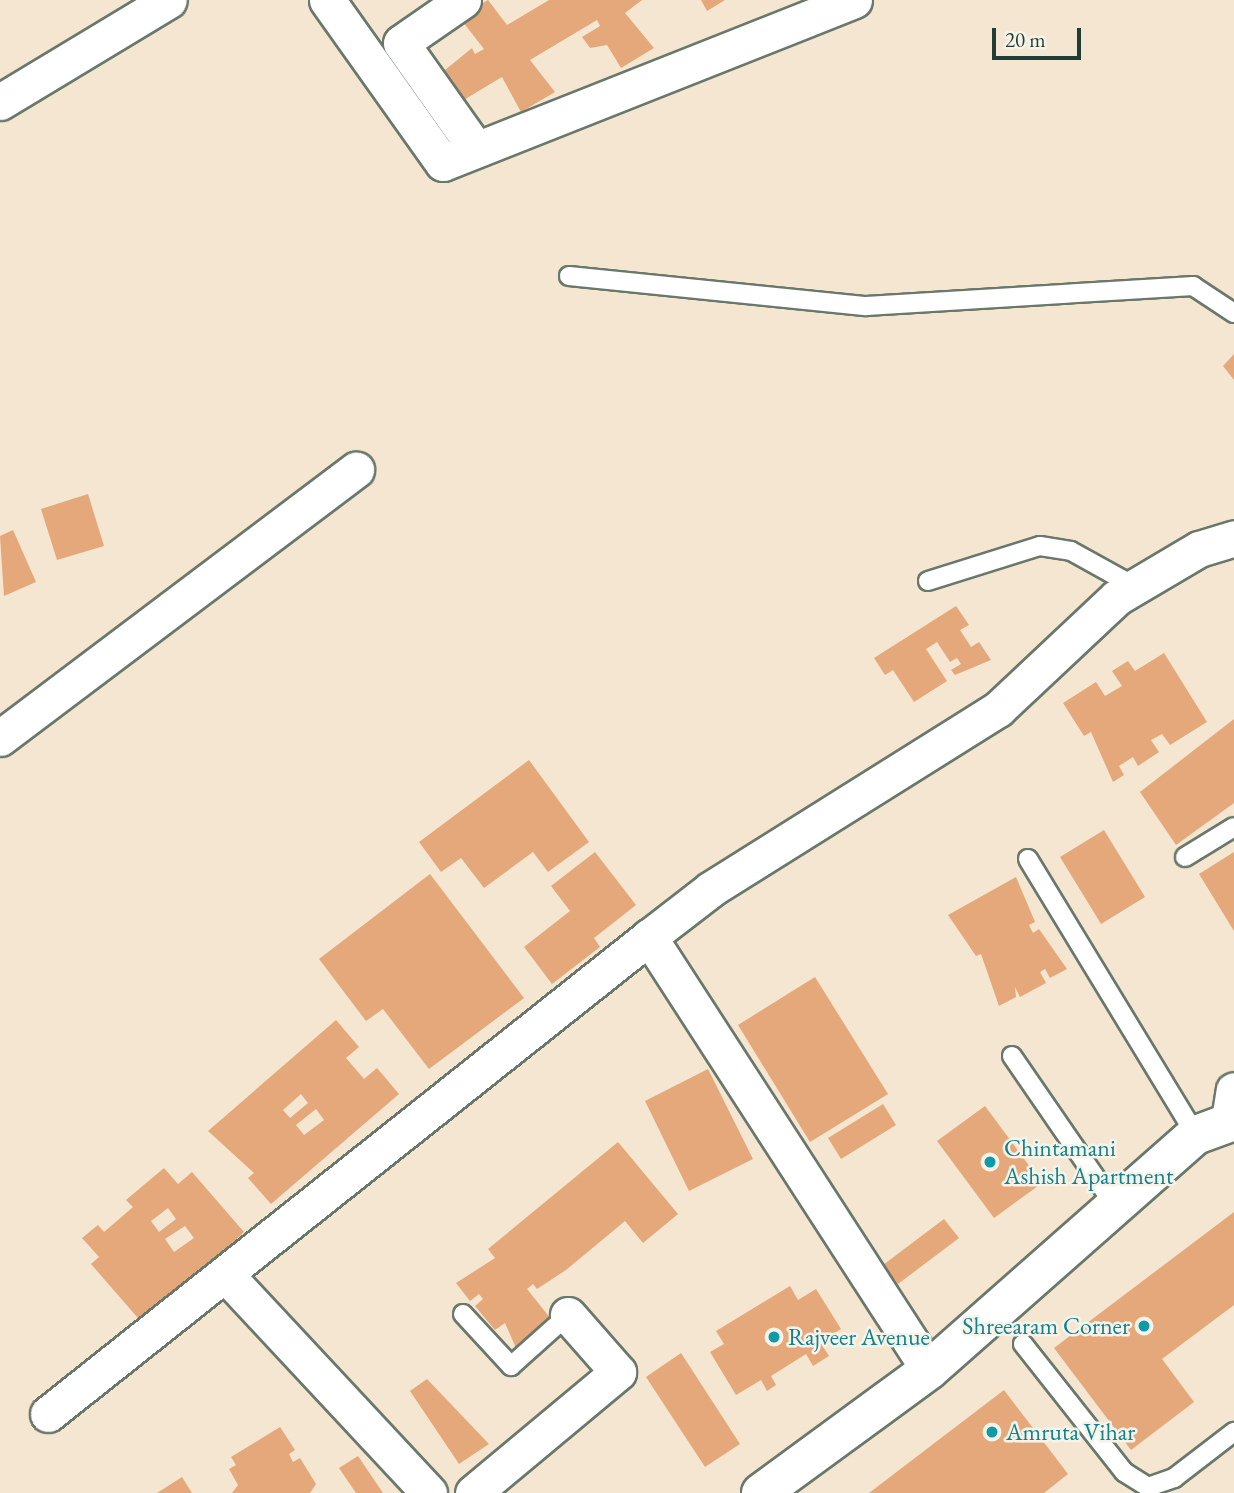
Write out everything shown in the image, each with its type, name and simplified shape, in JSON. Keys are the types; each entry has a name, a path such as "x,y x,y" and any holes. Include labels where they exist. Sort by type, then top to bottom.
{"street":[{"path":"0,102 169,0"},
{"path":"327,0 443,163 835,3"},
{"path":"463,0 401,43 475,149"},
{"path":"0,738 356,470"},
{"path":"48,1415 711,888 998,709 1136,587 1199,549 1234,538"},
{"path":"649,937 929,1370"},
{"path":"761,1493 929,1370 1114,1203 1223,1117"},
{"path":"225,1274 429,1493"},
{"path":"473,1493 618,1372 568,1315"}],"lane":[{"path":"569,276 866,306 1192,286 1234,313"},
{"path":"928,581 1040,546 1071,551 1136,587"},
{"path":"1185,857 1234,827"},
{"path":"1028,859 1223,1117"},
{"path":"1012,1056 1114,1203"},
{"path":"463,1314 511,1366 568,1315"},
{"path":"1023,1344 1124,1472 1148,1487 1174,1478 1234,1432"}],"building":[{"path":"488,0 507,25 549,0 642,0 625,13 654,48 621,68 607,45 590,48 582,37 600,26 597,20 530,60 555,92 521,112 502,77 452,107 434,79 472,48 475,54 484,49 459,17"},
{"path":"701,0 725,0 707,11"},
{"path":"1234,354 1234,380 1223,366"},
{"path":"88,494 104,546 57,560 41,509"},
{"path":"13,530 36,582 4,596 0,536"},
{"path":"956,606 969,625 960,630 971,647 979,642 991,660 955,675 951,670 961,664 957,658 950,662 937,642 926,649 947,681 914,702 893,670 885,675 874,658"},
{"path":"1164,653 1207,722 1170,745 1162,734 1151,740 1159,752 1138,766 1133,757 1119,766 1124,775 1113,782 1091,732 1084,736 1063,703 1096,682 1105,696 1122,686 1112,671 1128,661 1135,671"},
{"path":"1234,719 1234,803 1176,845 1140,792"},
{"path":"529,760 589,842 548,872 533,852 484,888 461,858 441,872 419,842"},
{"path":"1104,830 1145,897 1101,924 1060,857"},
{"path":"595,852 636,905 594,938 600,947 552,984 524,947 570,911 551,886"},
{"path":"1234,852 1234,931 1199,874"},
{"path":"430,874 524,998 429,1069 383,1009 366,1021 319,959"},
{"path":"1016,877 1035,922 1029,925 1033,933 1039,929 1067,969 1050,978 1045,969 1040,972 1046,983 1020,997 1015,987 1016,997 999,1006 981,954 976,956 948,915"},
{"path":"815,977 888,1094 810,1142 738,1025"},
{"path":"336,1020 359,1047 346,1058 364,1079 377,1068 399,1094 271,1204 248,1178 254,1173 208,1131","holes":["301,1094 308,1103 290,1118 283,1110","316,1109 324,1120 304,1135 296,1125"]},
{"path":"708,1069 753,1159 689,1191 645,1101"},
{"path":"883,1104 896,1125 841,1159 828,1138"},
{"name":"Chintamani Ashish Apartment","path":"985,1106 1042,1183 994,1218 937,1141"},
{"path":"618,1142 678,1214 643,1243 625,1221 566,1270 537,1289 533,1284 527,1289 551,1319 516,1348 505,1323 495,1330 475,1306 483,1299 479,1294 470,1301 456,1283 495,1258 488,1249"},
{"path":"164,1168 178,1184 192,1172 244,1232 179,1295 175,1291 150,1312 144,1325 91,1264 99,1257 82,1238 98,1225 104,1232 133,1207 126,1200","holes":["168,1208 176,1219 159,1232 151,1221","185,1226 194,1238 174,1252 165,1239"]},
{"name":"Shreearam Corner","path":"1234,1212 1234,1305 1162,1359 1194,1402 1131,1450 1054,1348"},
{"path":"944,1219 959,1238 898,1284 883,1265"},
{"name":"Rajveer Avenue","path":"790,1286 798,1300 816,1289 841,1329 820,1342 829,1356 813,1366 806,1354 771,1376 776,1385 767,1391 761,1380 736,1395 710,1352 724,1344 716,1331"},
{"path":"681,1353 740,1444 705,1467 646,1377"},
{"path":"427,1379 489,1444 459,1464 410,1391"},
{"name":"Amruta Vihar","path":"1004,1390 1068,1474 1044,1493 869,1493"},
{"path":"280,1427 295,1450 289,1454 293,1462 300,1458 316,1484 310,1493 232,1493 238,1485 229,1469 236,1465 231,1457"},
{"path":"358,1456 383,1493 356,1493 339,1468"},
{"path":"182,1477 192,1493 157,1493"}],"place":[{"name":"Chintamani Ashish Apartment","path":"990,1162"},
{"name":"Shreearam Corner","path":"1144,1326"},
{"name":"Rajveer Avenue","path":"774,1337"},
{"name":"Amruta Vihar","path":"992,1432"}]}
